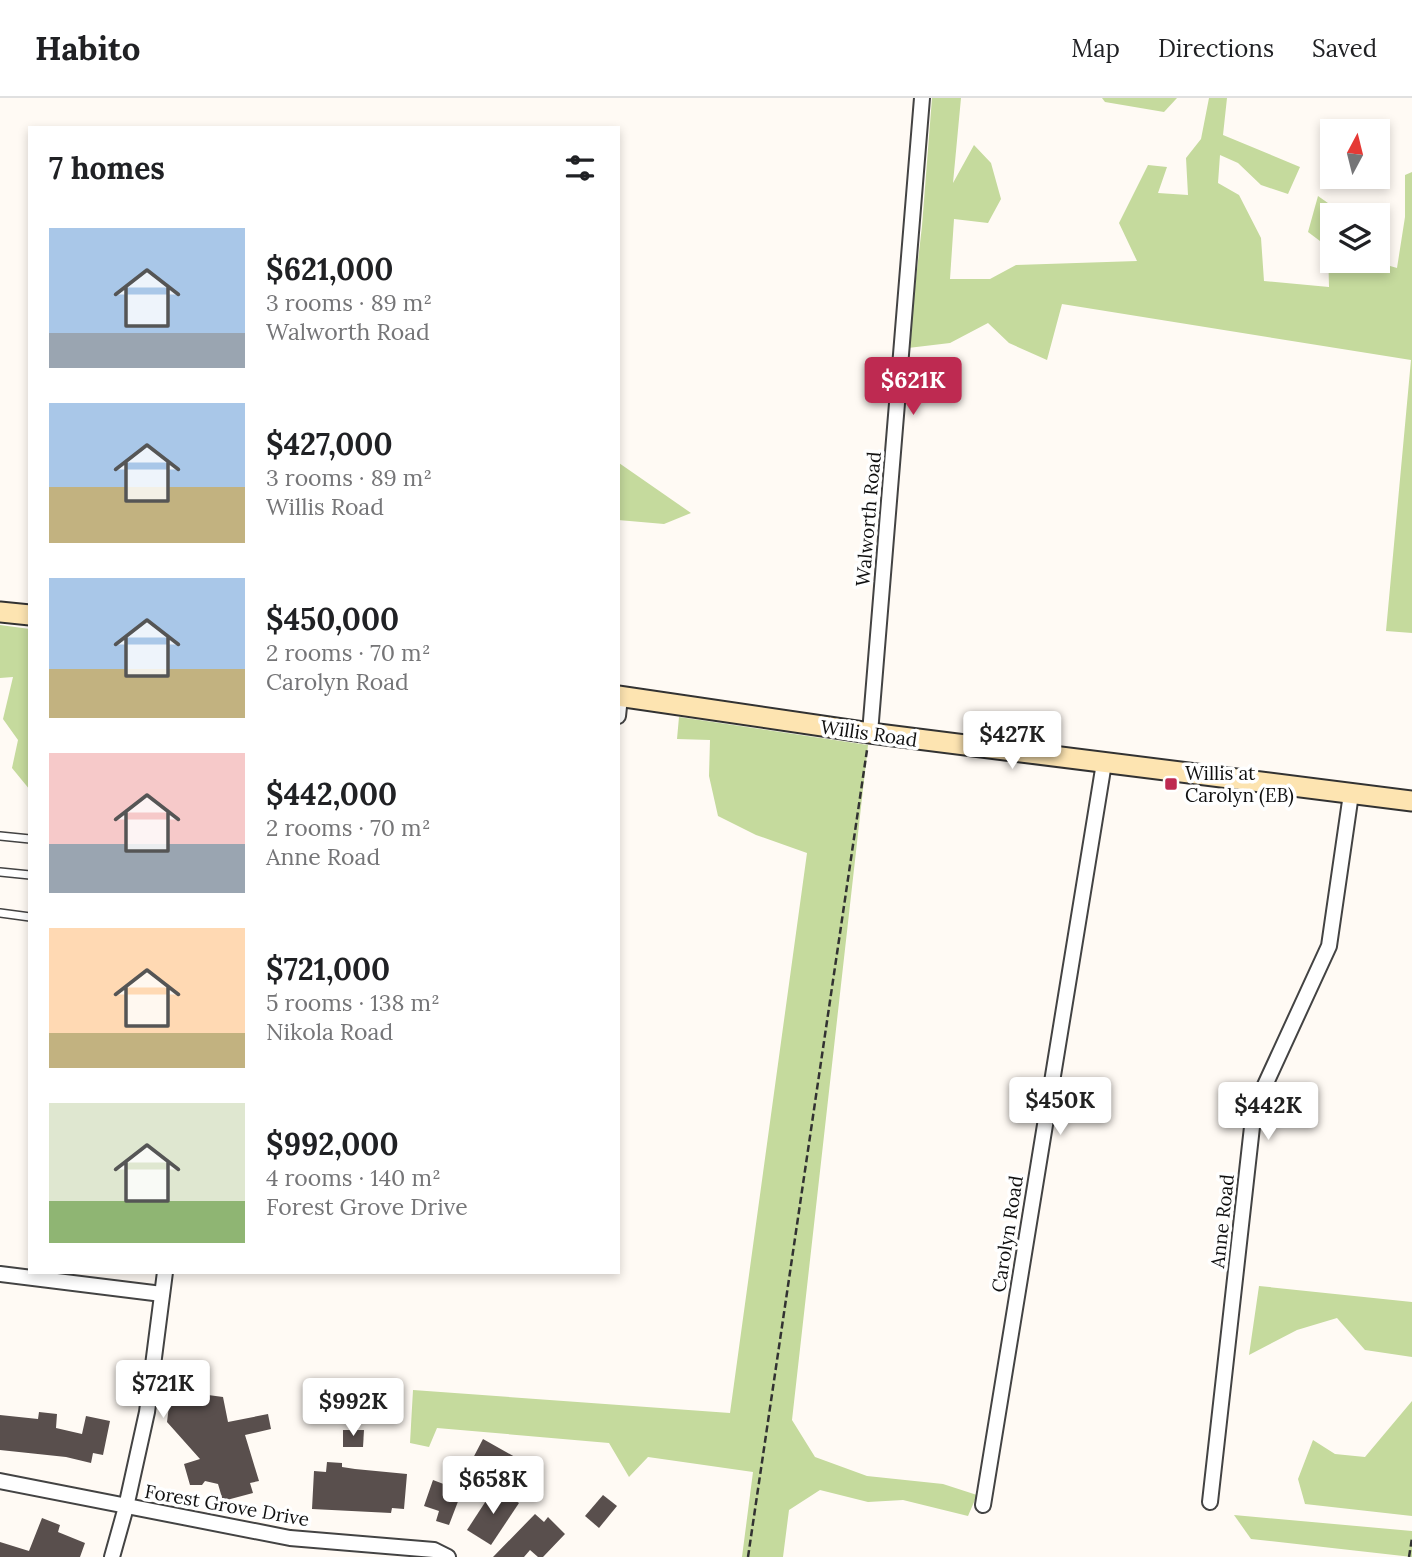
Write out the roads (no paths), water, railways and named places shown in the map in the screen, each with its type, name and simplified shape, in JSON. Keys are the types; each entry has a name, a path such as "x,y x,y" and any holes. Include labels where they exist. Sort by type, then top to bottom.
{"street":[{"name":"Walworth Road","path":"870,733 922,98"},
{"path":"0,612 28,615"},
{"name":"Willis Road","path":"620,703 1412,801"},
{"name":"Carolyn Road","path":"982,1505 1104,763"},
{"name":"Anne Road","path":"1210,1502 1254,1108 1329,946 1351,794"},
{"path":"0,1274 162,1294"},
{"path":"112,1557 127,1507 147,1412 164,1274"},
{"name":"Forest Grove Drive","path":"0,1481 290,1538 434,1550 448,1557"}],"lane":[{"path":"0,836 28,839"},
{"path":"0,872 28,875"},
{"path":"0,913 28,917"}],"place":[{"name":"Willis at Carolyn (EB)","path":"1171,784"}]}
